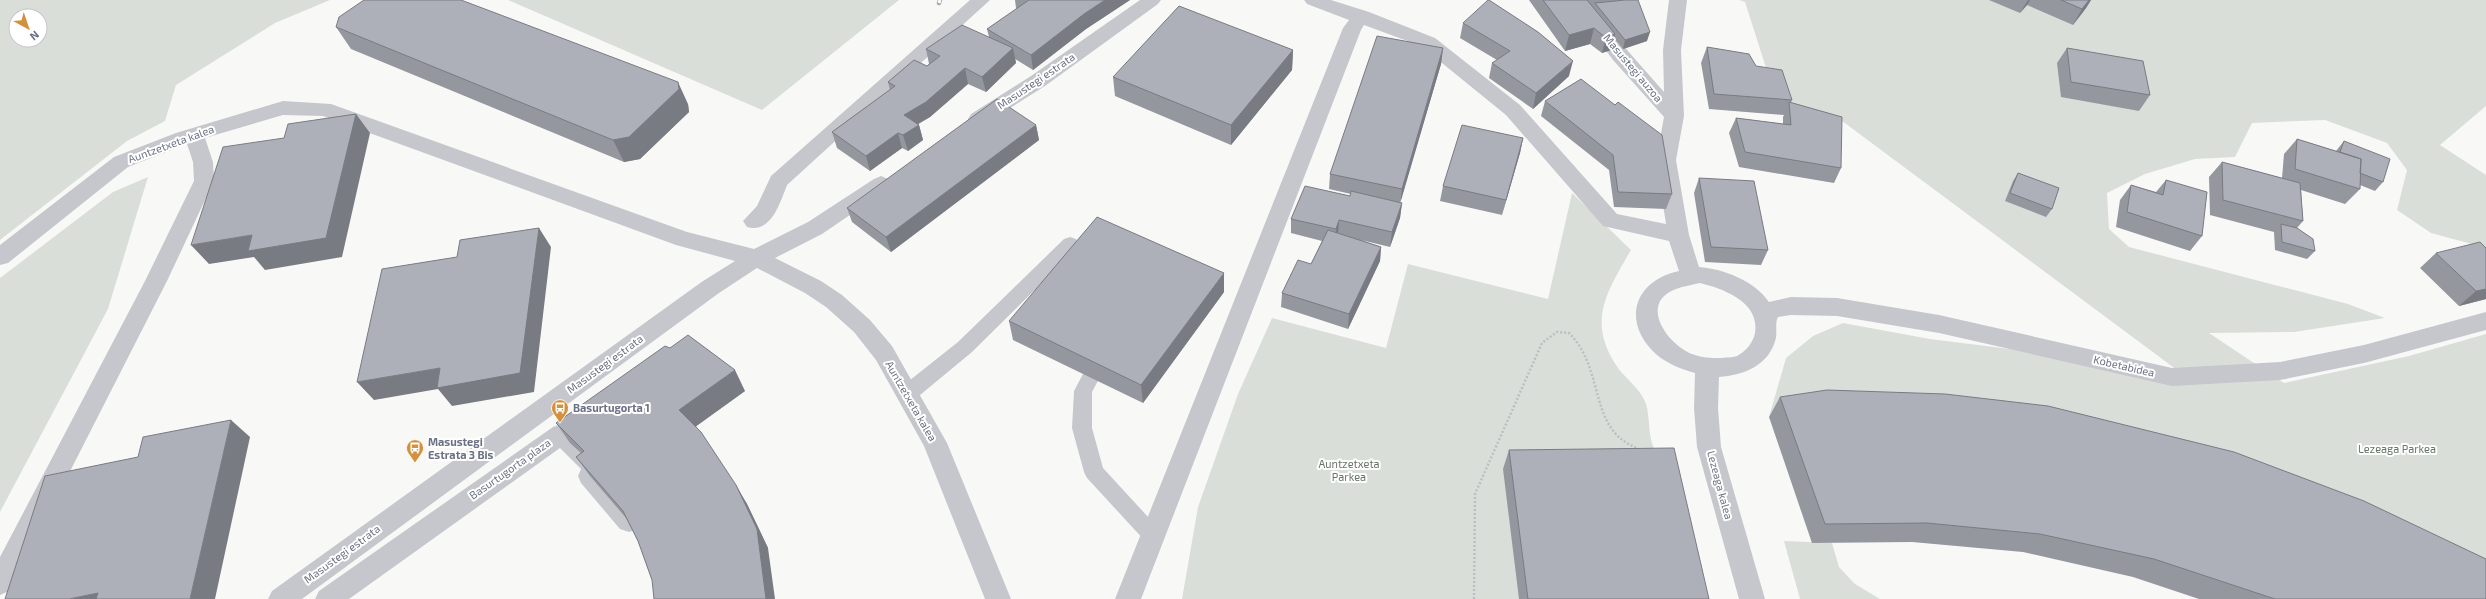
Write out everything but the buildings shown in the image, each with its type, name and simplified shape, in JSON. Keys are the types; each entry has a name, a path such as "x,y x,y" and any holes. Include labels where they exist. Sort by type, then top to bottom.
{"street":[{"path":"754,221 766,211 778,181 836,127 981,0"},
{"name":"Masustegi estrata","path":"961,130 1038,81 1152,0"},
{"path":"1313,0 1362,16 1428,42 1513,110 1610,220 1678,235"},
{"name":"Masustegi auzoa","path":"1577,0 1620,54 1674,116"},
{"path":"1678,0 1672,50 1674,116 1666,160 1678,235 1692,276"},
{"path":"1128,599 1352,28 1362,16"},
{"name":"Auntzetxeta kalea","path":"0,257 121,162 194,135 284,108 324,109 684,239 756,258 813,287 862,326 884,353 935,443 998,599"},
{"path":"0,583 156,281 204,181 203,162 194,135"},
{"name":"Masustegi estrata","path":"281,599 711,287 756,258 815,228 895,175"},
{"path":"1700,275 1721,279 1739,288 1757,303 1763,314 1766,329 1764,343 1756,355 1743,364 1726,368 1706,369 1669,352 1655,338 1648,322 1647,306 1652,292 1665,282 1682,276 1700,275"},
{"name":"Kobetabidea","path":"1763,314 1774,309 1791,306 1837,308 1939,324 2172,377 2280,371 2364,354 2486,321"},
{"name":"Lezeaga kalea","path":"1706,369 1708,384 1706,408 1709,447 1752,599"},
{"name":"Basurtugorta plaza","path":"328,599 561,434 599,470 590,476 636,530 642,542"}],"lane":[{"path":"907,394 965,347 1070,244"},
{"path":"1091,377 1083,392 1082,428 1094,472 1153,536"}],"path":[{"path":"1474,599 1475,494 1542,343 1552,333 1563,331 1574,335 1583,348 1610,427 1620,439 1641,450 1648,450"}],"green space":[{"path":"0,0 330,0 275,23 176,85 165,121 127,141 0,240"},
{"path":"508,0 899,0 762,110"},
{"name":"Lezeaga Parkea","path":"1739,0 2486,0 2486,106 2440,145 2486,175 2486,248 2431,233 2397,210 2407,170 2387,143 2325,120 2252,123 2235,157 2195,159 2145,174 2107,193 2109,229 2129,247 2348,304 2385,318 2294,332 2209,333 2284,383 2409,356 2486,334 2486,591 1815,411 1769,417 1786,358 1813,336 1843,323 1930,339 2177,370 1838,118 1776,99 1745,2"},
{"path":"148,177 108,309 0,512 0,278 113,192"},
{"name":"Auntzetxeta Parkea","path":"1572,193 1631,250 1608,294 1602,322 1603,336 1608,351 1618,368 1644,399 1647,409 1651,441 1665,468 1519,599 1182,599 1198,507 1238,394 1272,318 1386,348 1408,264 1548,299"},
{"path":"1784,541 1832,543 1839,567 1855,584 1880,599 1800,599"}],"place":[{"name":"Basurtugorta 1","path":"560,423"},
{"name":"Masustegi Estrata 3 Bis","path":"415,463"}]}
